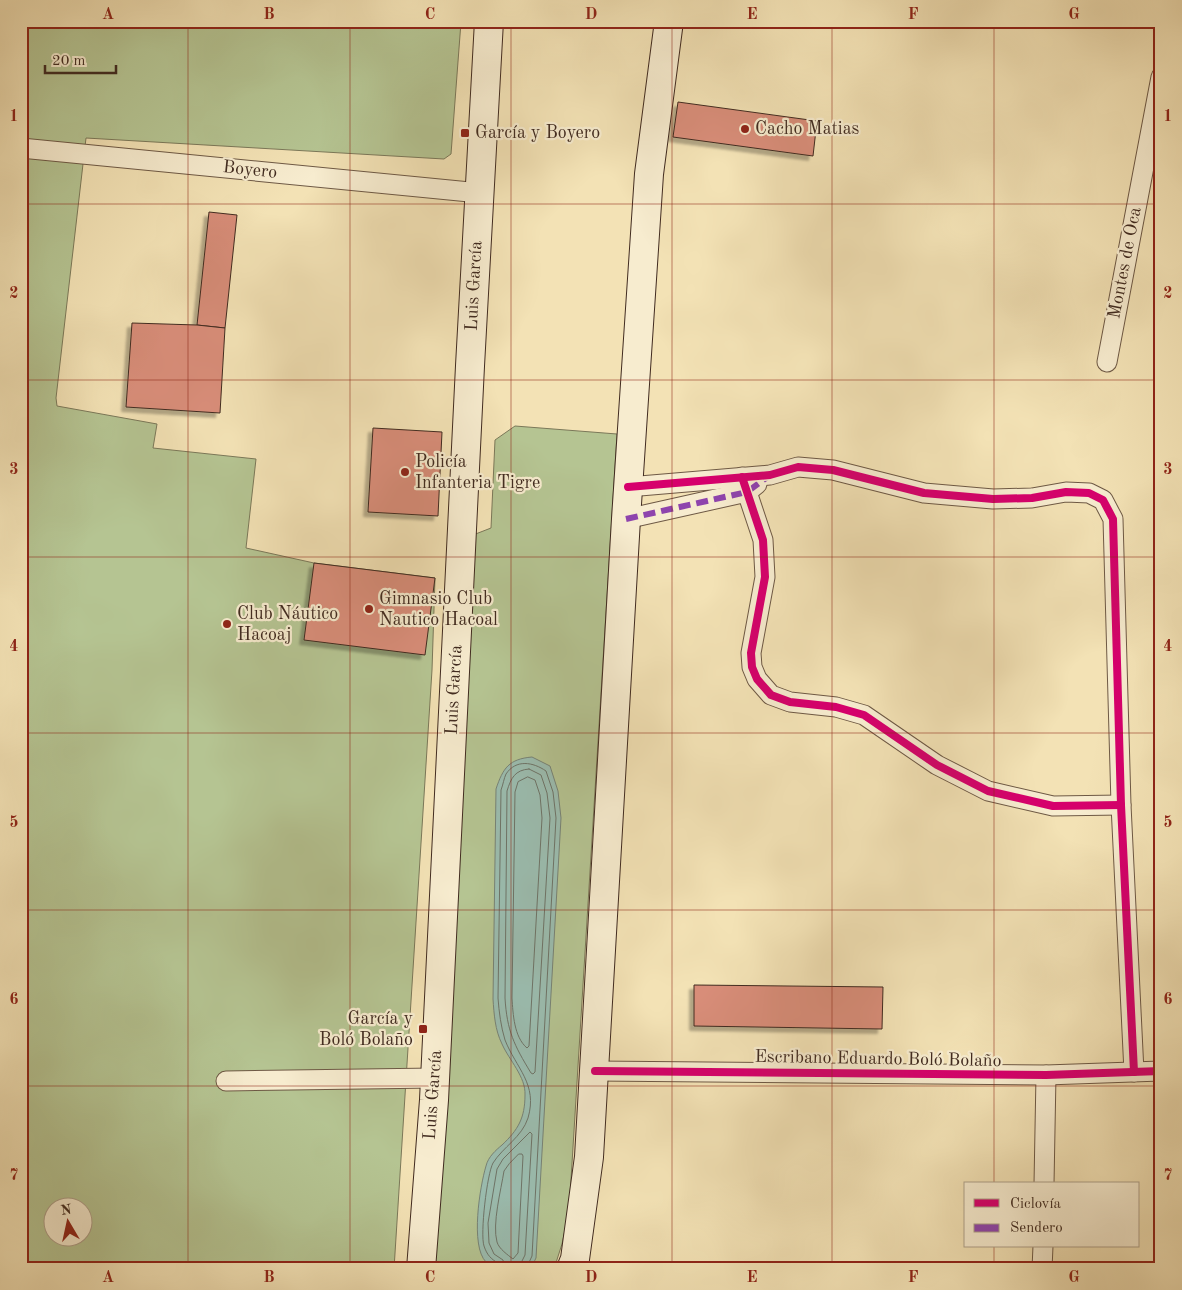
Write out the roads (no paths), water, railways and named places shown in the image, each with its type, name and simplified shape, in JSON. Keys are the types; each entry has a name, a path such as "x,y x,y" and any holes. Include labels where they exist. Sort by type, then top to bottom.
{"main road":[{"name":"Luis García","path":"421,1269 435,1078 467,415 489,21"},
{"path":"571,1269 575,1259 590,1157 626,519 649,174 669,21"},
{"path":"590,1157 596,1219 592,1269"}],"street":[{"name":"Montes de Oca","path":"1107,362 1161,76"},
{"name":"Boyero","path":"21,148 480,193"},
{"path":"626,519 798,467 824,469 924,493 993,499 1032,498 1066,492 1089,493 1103,500 1113,519 1121,805 1134,1072"},
{"path":"628,487 744,484"},
{"path":"744,484 763,540 765,577 751,652 752,667 757,679 771,694 790,702 836,707 864,715 937,765 988,791 1053,806 1121,805"},
{"name":"Escribano Eduardo Boló Bolaño","path":"595,1071 1046,1075 1161,1071"},
{"path":"1044,1182 1046,1075"},
{"path":"226,1081 435,1078"},
{"path":"1042,1269 1043,1248"}],"water":[{"path":"532,757 550,766 558,791 561,818 536,1258 529,1267 504,1269 486,1262 481,1254 477,1230 479,1201 488,1160 520,1123 525,1103 523,1082 500,1039 496,1028 494,1010 496,789 501,775 512,762"}],"place":[{"name":"Cacho Matias","path":"745,129"},
{"name":"García y Boyero","path":"465,133"},
{"name":"Policía Infanteria Tigre","path":"405,472"},
{"name":"Gimnasio Club Nautico Hacoal","path":"369,609"},
{"name":"Club Náutico Hacoaj","path":"227,624"},
{"name":"García y Boló Bolaño","path":"423,1029"}]}
